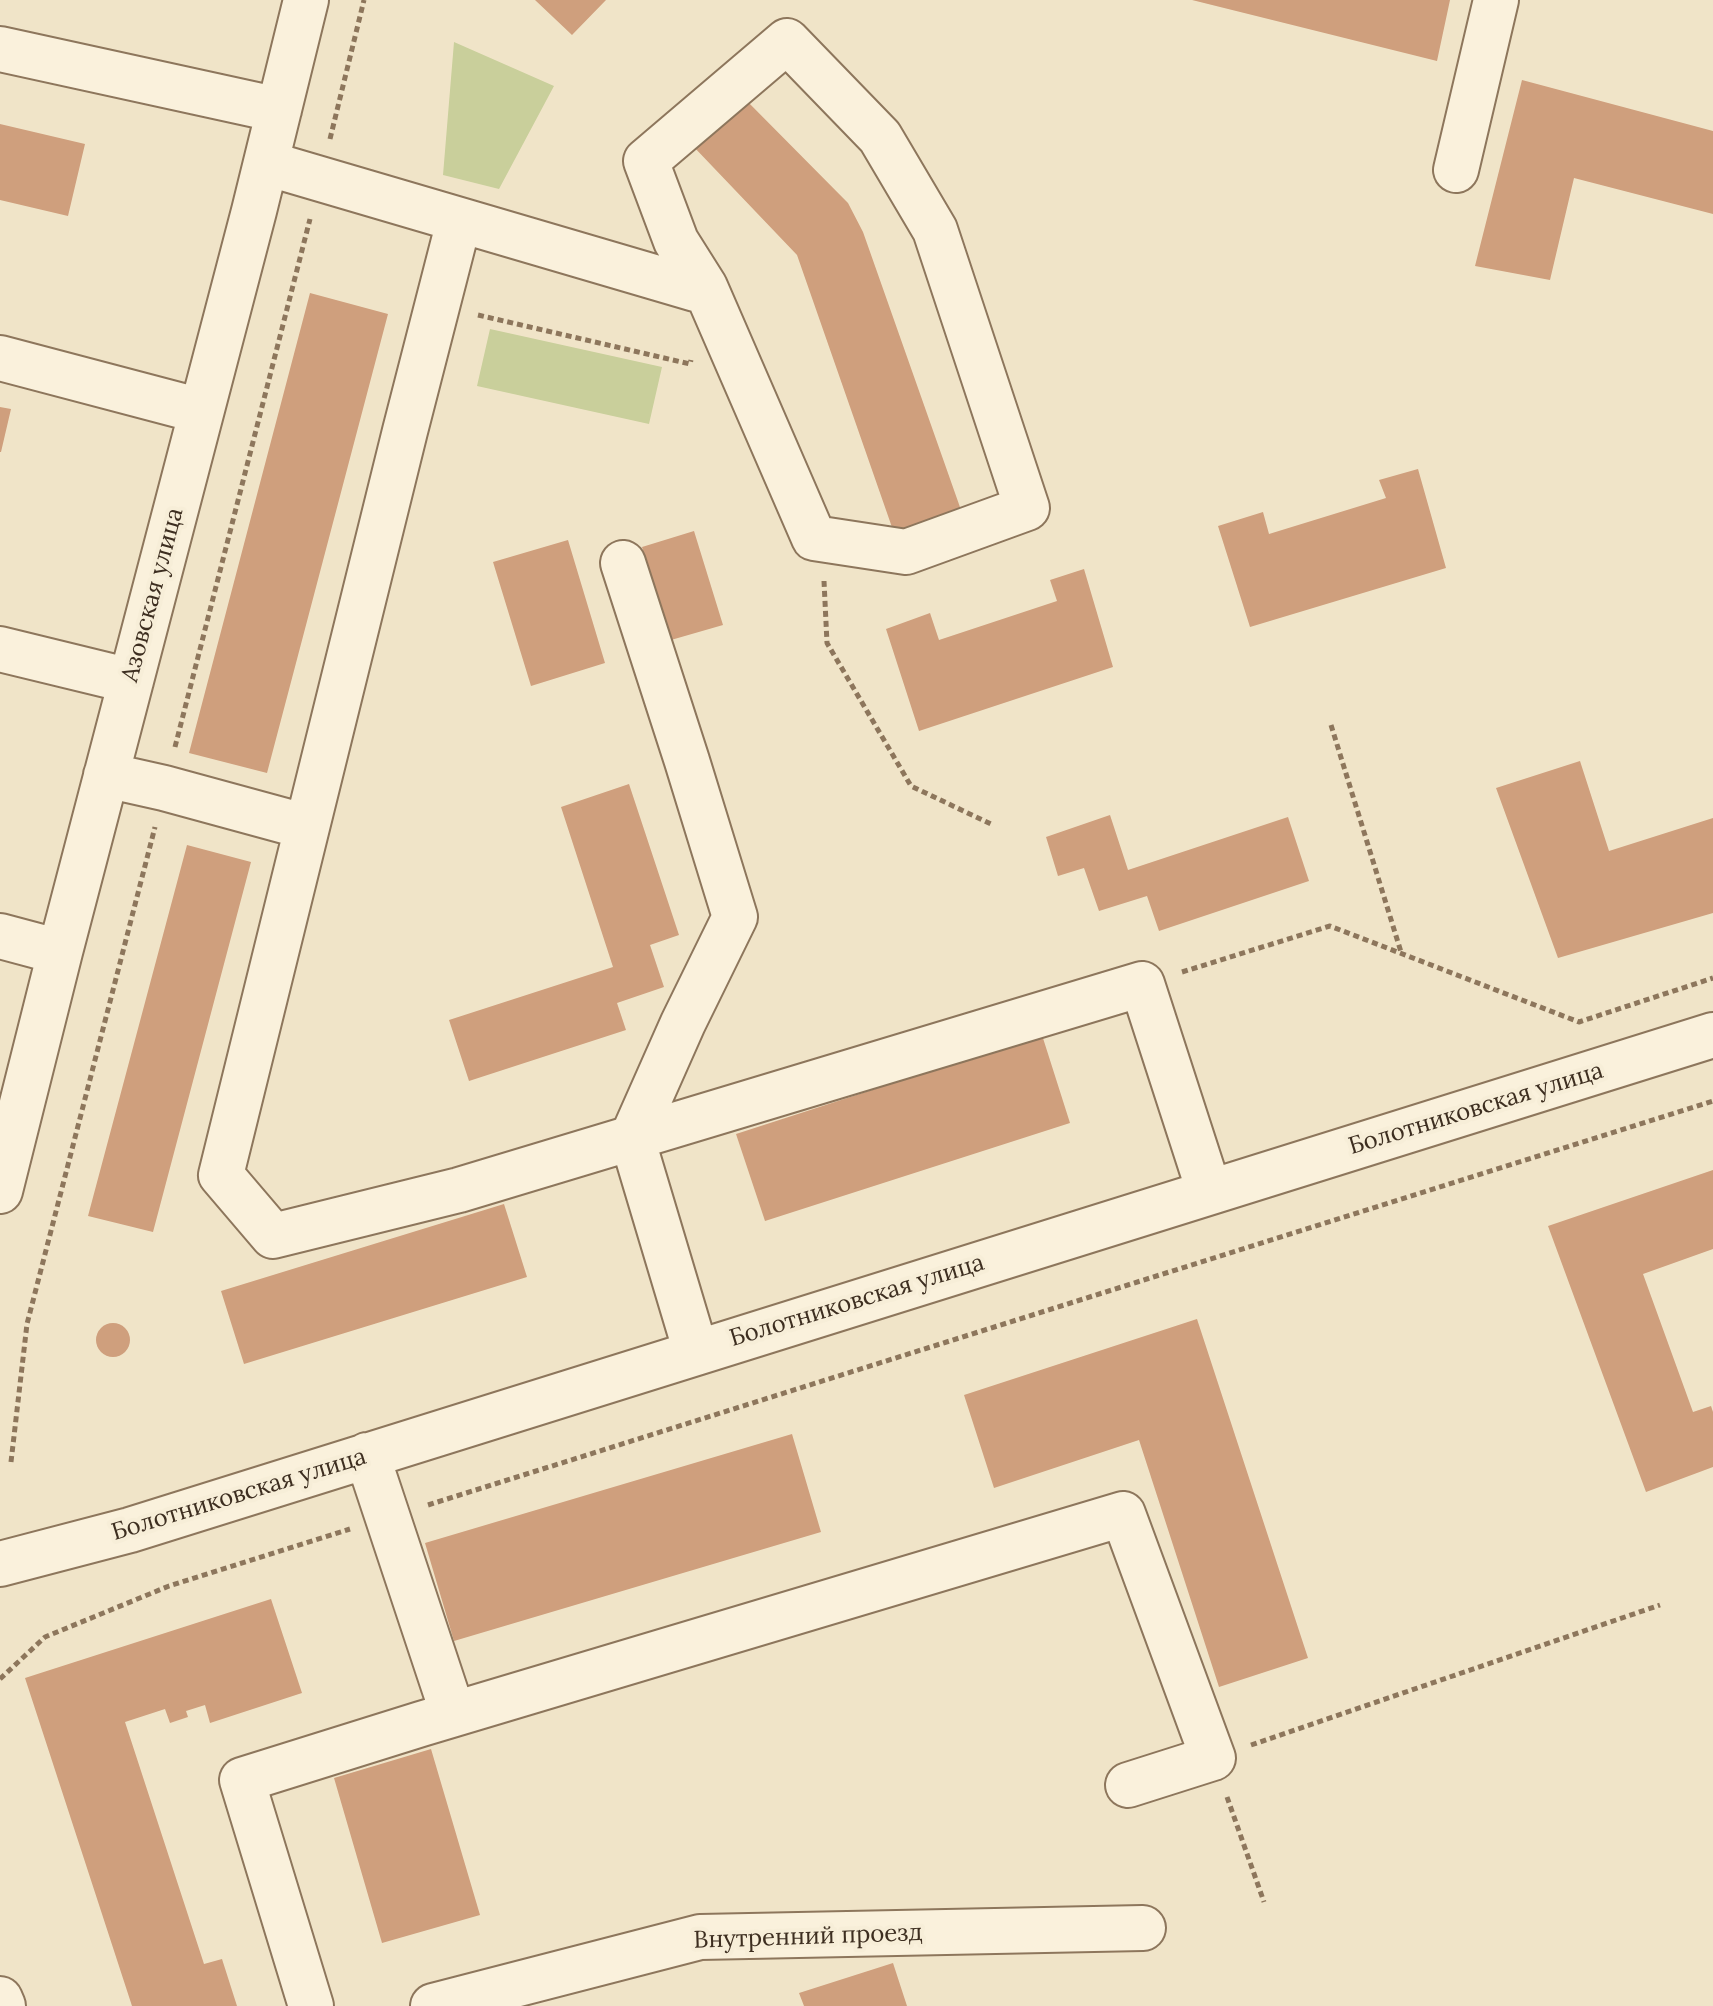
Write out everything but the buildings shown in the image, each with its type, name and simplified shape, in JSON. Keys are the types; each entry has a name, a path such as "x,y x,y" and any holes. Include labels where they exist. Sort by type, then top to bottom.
{"street":[{"name":"Азовская улица","path":"0,1191 306,0"},
{"path":"1456,170 1496,0"},
{"path":"787,41 880,137 935,230 1027,508 906,552 814,538 709,298 676,241 646,161 787,41"},
{"path":"0,49 279,110"},
{"path":"266,163 695,289 709,298"},
{"path":"459,221 221,1175 273,1236 459,1190 1142,984 1209,1191"},
{"path":"0,358 201,411"},
{"path":"623,563 735,917 632,1138 696,1352"},
{"path":"0,649 131,681"},
{"path":"106,775 307,827"},
{"path":"0,936 60,952"},
{"name":"Болотниковская улица","path":"0,1564 130,1530 1713,1035"},
{"path":"367,1455 453,1714"},
{"path":"311,2006 242,1780 1123,1514 1213,1758 1128,1785"},
{"name":"Внутренний проезд","path":"433,2006 700,1937 1143,1928"},
{"path":"0,1999 3,2006"}],"path":[{"path":"11,1462 27,1324 364,0"},
{"path":"438,306 690,364 709,298"},
{"path":"821,539 827,643 911,786 993,825"},
{"path":"1331,725 1401,953"},
{"path":"1142,984 1330,926 1579,1022 1713,978"},
{"path":"0,1679 45,1637 169,1586 1713,1101"},
{"path":"1264,1902 1213,1758 1660,1605"}],"green space":[{"path":"454,42 554,86 499,189 443,175"},
{"path":"490,329 662,367 649,424 477,386"}]}
